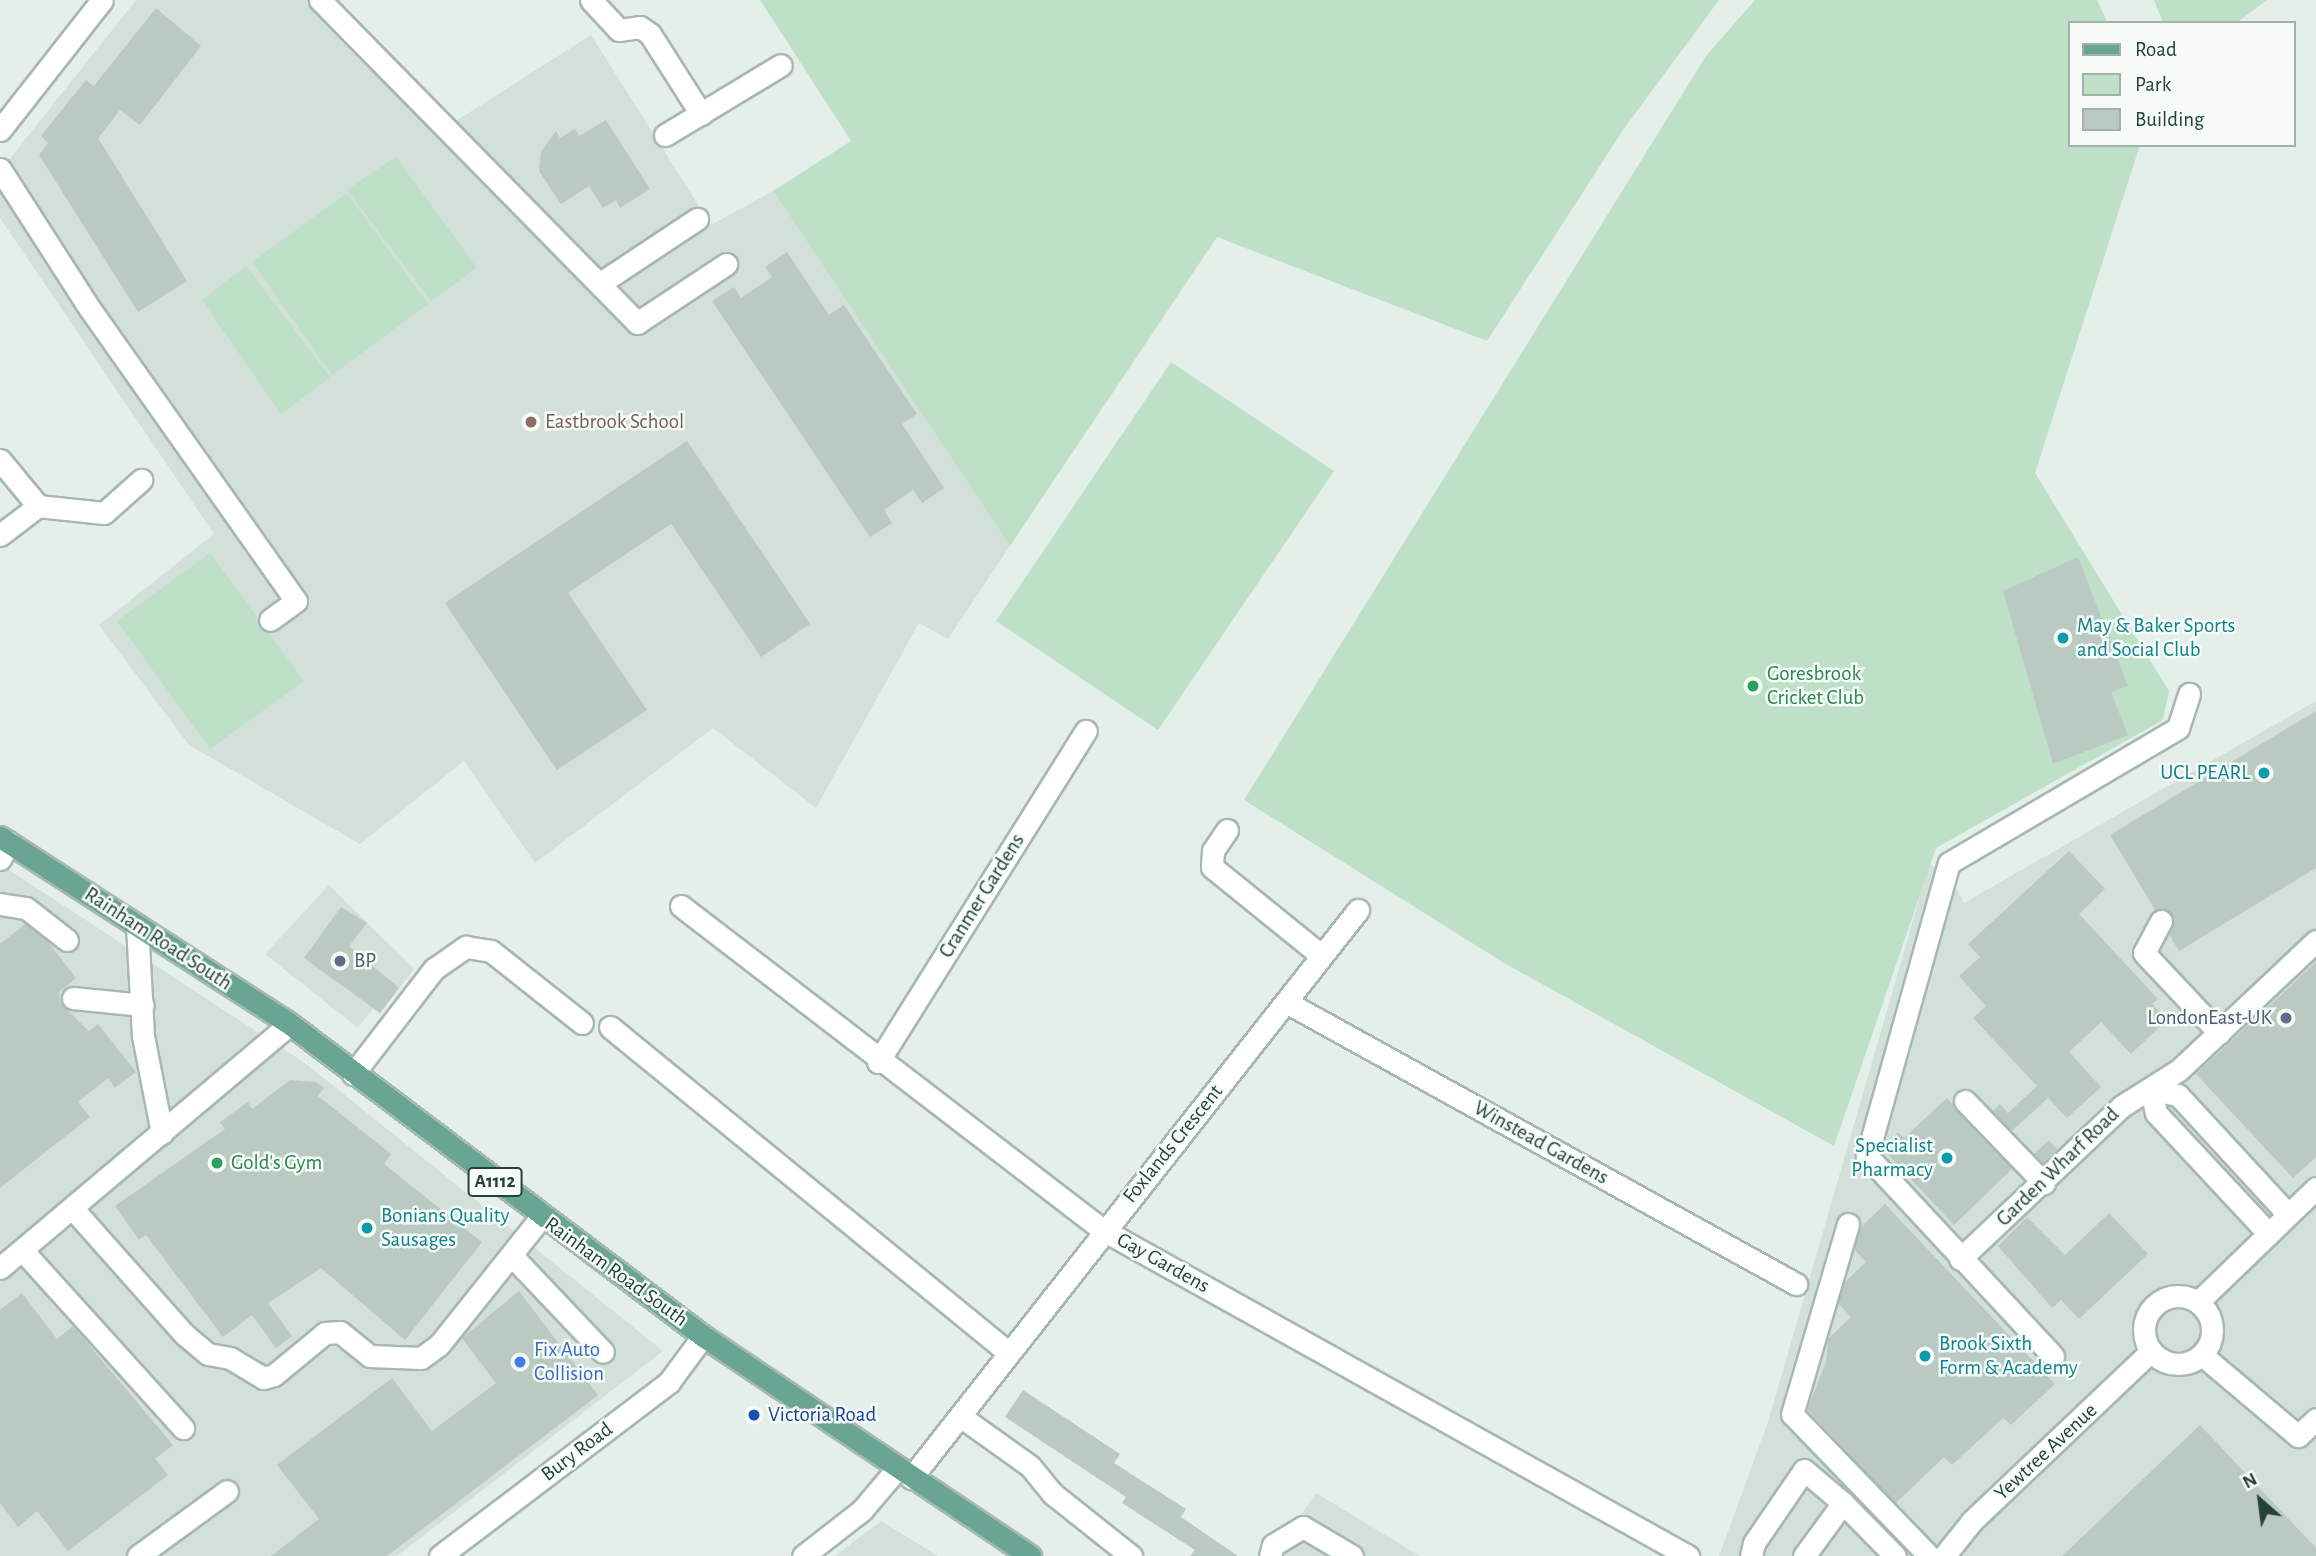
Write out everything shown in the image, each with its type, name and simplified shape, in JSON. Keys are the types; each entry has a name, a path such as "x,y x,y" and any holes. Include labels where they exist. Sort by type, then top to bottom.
{"main road":[{"name":"Rainham Road South","path":"3,846 136,925 290,1024 541,1217 703,1336 903,1474 1030,1556"}],"street":[{"path":"0,131 102,0"},
{"path":"320,0 637,323 726,264"},
{"path":"591,0 619,30 640,27 650,34 701,114"},
{"path":"665,135 781,65"},
{"path":"0,169 90,309 296,601 270,620"},
{"path":"599,284 697,219"},
{"path":"0,460 37,506"},
{"path":"0,535 37,506 104,513 141,480"},
{"path":"2053,1356 1867,1156 1950,863 2178,729 2189,694"},
{"name":"Cranmer Gardens","path":"878,1062 1086,731"},
{"path":"1227,830 1213,851 1212,867 1322,956"},
{"path":"0,904 26,908 67,940"},
{"name":"Gay Gardens","path":"681,906 878,1062 1103,1230 1688,1556"},
{"name":"Foxlands Crescent","path":"903,1474 960,1416 1103,1230 1358,910"},
{"path":"2161,921 2144,953 2219,1033"},
{"path":"136,925 143,1036 162,1133"},
{"name":"Garden Wharf Road","path":"1960,1259 2044,1183 2122,1105 2151,1089 2219,1033 2316,941"},
{"path":"353,1074 433,969 466,947 491,951 582,1023"},
{"path":"74,998 143,1005"},
{"name":"Winstead Gardens","path":"1286,1002 1796,1284"},
{"path":"0,1268 290,1024"},
{"path":"610,1027 1009,1353"},
{"path":"2268,1233 2156,1113 2151,1089 2178,1095 2288,1214"},
{"path":"1965,1101 2044,1183"},
{"path":"2198,1302 2316,1188"},
{"path":"73,1209 184,1334 208,1354 230,1358 263,1378 274,1375 325,1333 340,1332 370,1356 421,1358 439,1345 541,1217"},
{"path":"1848,1224 1792,1414 1929,1556"},
{"path":"23,1251 183,1428"},
{"path":"512,1256 603,1352"},
{"path":"2178,1296 2198,1302 2212,1328 2202,1354 2181,1364 2151,1351 2144,1331 2157,1302 2178,1296"},
{"name":"Bury Road","path":"440,1556 669,1382 703,1336"},
{"name":"Yewtree Avenue","path":"1944,1556 1972,1521 2151,1351"},
{"path":"2202,1354 2298,1436 2316,1419"},
{"path":"960,1416 1031,1465 1053,1494 1132,1556"},
{"path":"1751,1556 1804,1470 1843,1503 1895,1556"},
{"path":"803,1556 903,1474"},
{"path":"138,1556 227,1491"},
{"path":"1804,1556 1843,1503"},
{"path":"1270,1556 1273,1545 1303,1527 1352,1556"}],"shaded area":[{"name":"Eastbrook School","path":"136,0 337,0 456,121 591,35 711,225 773,191 1010,546 948,639 919,623 816,808 713,728 535,863 464,761 360,844 189,745 99,625 214,534 0,218 0,171"},
{"path":"2316,701 2316,1556 1719,1556 1768,1422 1929,865 1947,872 1964,903"},
{"path":"0,864 305,1063 663,1351 397,1556 0,1556"},
{"name":"BP","path":"329,885 414,969 380,1013 373,1009 358,1028 265,954"},
{"path":"1316,1493 1420,1556 1272,1556"},
{"path":"881,1521 938,1556 835,1556"}],"green space":[{"path":"760,0 1719,0 1623,130 1487,341 1217,237 1010,546 773,191 851,141"},
{"path":"1755,0 2097,0 2107,21 2068,21 2068,147 2139,147 2035,473 2169,691 2163,720 1936,848 1834,1146 1504,963 1244,800 1706,56"},
{"path":"2154,0 2267,0 2239,21 2162,21"},
{"path":"396,157 477,268 431,301 347,190"},
{"path":"347,193 428,304 332,375 252,262"},
{"path":"246,266 330,377 281,414 202,300"},
{"path":"1171,362 1334,471 1158,730 996,621"},
{"path":"210,553 304,681 210,749 117,621"}],"building":[{"path":"156,8 201,46 140,125 120,110 98,138 187,281 138,312 39,155 48,143 41,136 86,80 94,86"},
{"path":"606,120 650,189 620,208 616,200 603,208 589,186 561,204 539,171 541,152 556,131 560,138 575,129 579,136"},
{"path":"787,252 829,315 844,305 917,414 902,424 944,488 922,503 913,490 884,510 892,523 870,537 712,301 734,287 741,298 772,277 765,267"},
{"path":"687,441 810,624 761,657 671,524 568,593 647,710 557,770 445,603"},
{"name":"May & Baker Sports and Social Club","path":"2078,557 2128,686 2111,692 2128,735 2053,764 2003,591"},
{"name":"UCL PEARL","path":"2316,711 2316,868 2179,951 2169,934 2172,915 2155,910 2110,835"},
{"path":"2069,851 2105,889 2079,914 2158,999 2152,1004 2167,1020 2131,1054 2101,1022 2069,1052 2101,1087 2067,1118 2048,1098 2012,1131 1993,1111 2000,1104 2008,1113 2037,1086 1973,1018 1986,1006 1959,976 1980,957 1968,944"},
{"path":"341,907 367,923 349,946 399,988 380,1013 304,958"},
{"path":"25,924 48,942 76,978 59,992 61,1004 89,1031 98,1024 136,1072 115,1088 108,1078 78,1102 90,1117 0,1188 0,944"},
{"name":"LondonEast-UK","path":"2316,962 2316,1157 2293,1178 2196,1074"},
{"path":"290,1080 316,1082 324,1088 318,1096 391,1154 384,1164 482,1242 405,1340 321,1268 268,1303 292,1336 276,1348 252,1315 223,1337 146,1235 139,1240 115,1206 225,1129 220,1122 248,1102 252,1109"},
{"name":"Specialist Pharmacy","path":"1947,1098 2012,1169 1954,1225 1883,1149 1898,1132 1904,1138"},
{"path":"2049,1140 2057,1149 2043,1163 2034,1154"},
{"name":"Brook Sixth Form & Academy","path":"1885,1204 2055,1384 2011,1425 2003,1418 1952,1465 1944,1457 1896,1503 1807,1410 1826,1362 1828,1339 1851,1317 1838,1303 1844,1283 1866,1262 1854,1249 1861,1227"},
{"path":"2109,1213 2148,1254 2079,1319 2061,1300 2052,1308 1998,1246 2027,1217 2065,1255"},
{"path":"519,1291 598,1395 387,1556 271,1556 319,1519 277,1465 392,1378 432,1431 496,1383 462,1338"},
{"path":"22,1293 57,1339 73,1326 173,1445 155,1459 168,1475 68,1551 37,1511 18,1527 0,1503 0,1310"},
{"path":"1023,1390 1120,1454 1114,1463 1186,1509 1181,1517 1238,1556 1190,1556 1195,1550 1122,1503 1126,1497 1005,1417"},
{"path":"2200,1425 2316,1548 2316,1556 2062,1556"}],"place":[{"name":"Eastbrook School","path":"531,422"},
{"name":"May & Baker Sports and Social Club","path":"2063,638"},
{"name":"Goresbrook Cricket Club","path":"1753,686"},
{"name":"UCL PEARL","path":"2264,773"},
{"name":"BP","path":"340,961"},
{"name":"LondonEast-UK","path":"2286,1018"},
{"name":"Specialist Pharmacy","path":"1947,1158"},
{"name":"Gold's Gym","path":"217,1163"},
{"name":"Bonians Quality Sausages","path":"367,1228"},
{"name":"Brook Sixth Form & Academy","path":"1925,1356"},
{"name":"Fix Auto Collision","path":"520,1362"},
{"name":"Victoria Road","path":"754,1415"}]}
